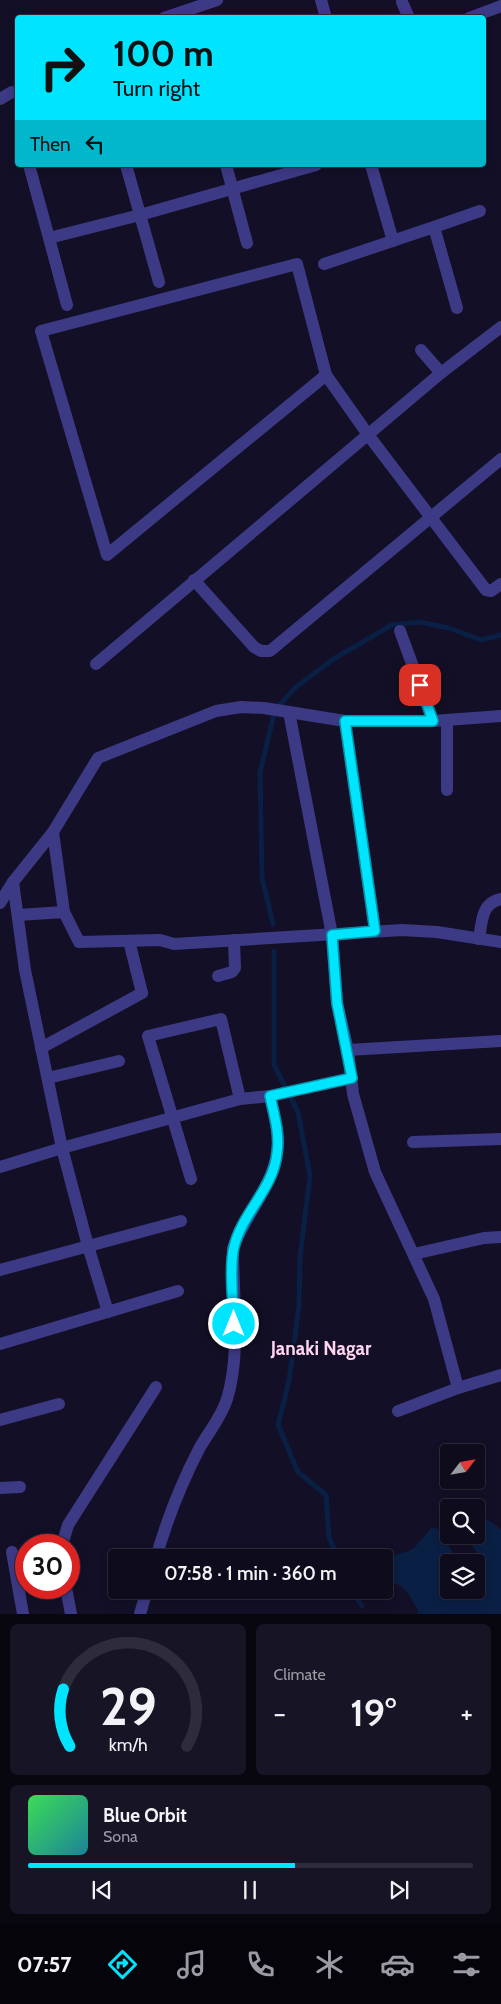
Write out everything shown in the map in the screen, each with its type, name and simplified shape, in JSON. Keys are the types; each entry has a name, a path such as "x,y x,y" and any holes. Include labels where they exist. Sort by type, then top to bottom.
{"street":[{"path":"184,15 197,13 217,0"},
{"path":"321,0 325,15"},
{"path":"478,15 501,6 497,0"},
{"path":"402,2 408,15"},
{"path":"0,98 12,92"},
{"path":"30,167 67,305"},
{"path":"127,167 159,282"},
{"path":"226,167 247,243"},
{"path":"49,238 140,215 309,167"},
{"path":"372,167 393,241"},
{"path":"324,264 480,211"},
{"path":"434,227 457,308"},
{"path":"326,375 107,555 41,331 297,264 326,375 369,436 486,590 491,591 501,584"},
{"path":"96,664 194,580 369,436 441,373 501,327"},
{"path":"420,350 441,373"},
{"path":"194,580 254,646 266,652 277,646 501,459"},
{"path":"400,631 433,721"},
{"path":"0,903 12,882 53,832 98,758 216,711 241,707 345,721 433,721 501,716"},
{"path":"289,712 332,935 337,1003 348,1050 353,1094 375,1172 434,1299 458,1388"},
{"path":"447,720 447,790"},
{"path":"345,721 375,931"},
{"path":"53,832 64,912 79,942 160,940 174,944 375,931 437,932 501,942"},
{"path":"12,882 25,970 62,1148 108,1312"},
{"path":"479,939 484,911 489,904 501,899"},
{"path":"18,915 64,912"},
{"path":"218,976 232,972 234,968 234,940"},
{"path":"41,1048 142,993 129,941"},
{"path":"191,1179 148,1036 221,1019 240,1099"},
{"path":"348,1050 501,1041"},
{"path":"48,1078 119,1061"},
{"path":"0,1167 240,1099 276,1094 352,1078"},
{"path":"159,1549 168,1516 200,1447 219,1419 227,1398 234,1359 233,1248 239,1233 274,1170 278,1140 276,1094"},
{"path":"413,1142 501,1139"},
{"path":"0,1270 181,1221"},
{"path":"414,1254 484,1238 501,1238"},
{"path":"0,1344 178,1291"},
{"path":"398,1411 458,1388 501,1375"},
{"path":"65,1534 68,1525 156,1387"},
{"path":"0,1420 59,1404"},
{"path":"0,1488 20,1487"},
{"path":"12,1552 23,1614"},
{"path":"68,1599 71,1614"},
{"path":"140,1614 144,1599"}],"water":[{"path":"485,1518 501,1529 501,1614 417,1614 418,1610 407,1592 399,1585 393,1583 393,1555 409,1551 434,1527 440,1530 440,1544 448,1544 454,1554 440,1554 440,1599 485,1599 485,1554 478,1554 472,1544 485,1544"}],"waterway":[{"path":"273,924 262,878 260,772 275,710 296,687 335,658 392,625 420,622 449,628 481,640 501,635"},
{"path":"274,951 274,1065 298,1112 310,1176 300,1257 299,1306 289,1381 278,1425 298,1472 326,1495 329,1537 334,1549"},
{"path":"358,1599 362,1606"}],"district":[{"name":"Janaki Nagar","path":"321,1348"}],"route":[{"path":"234,1324 233,1248 239,1233 274,1170 277,1155 278,1140 270,1096 352,1078 348,1050 337,1003 332,935 375,931 345,721 433,721 420,685"}]}
